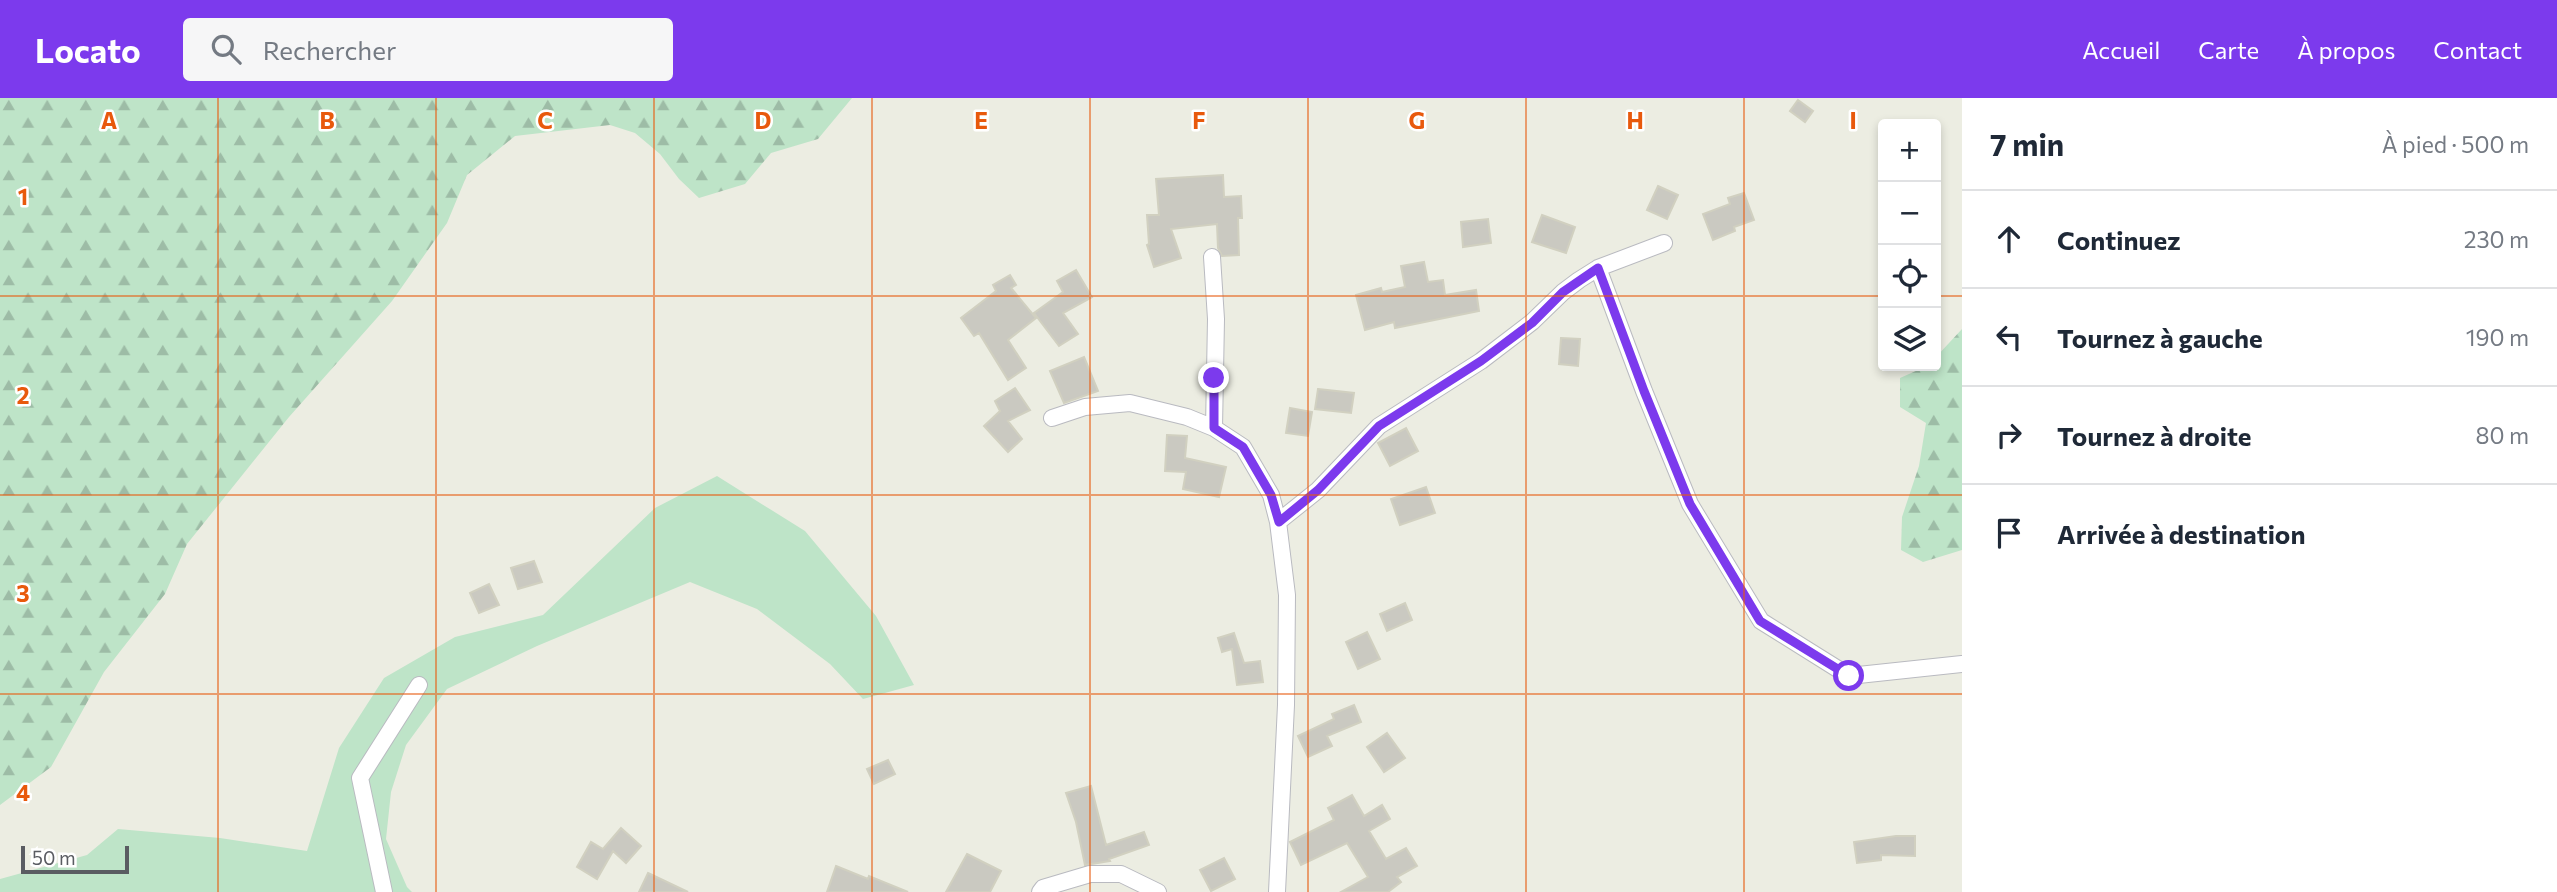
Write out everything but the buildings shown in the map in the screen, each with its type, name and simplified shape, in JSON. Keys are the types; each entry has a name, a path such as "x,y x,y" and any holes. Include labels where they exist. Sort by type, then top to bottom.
{"street":[{"path":"1279,522 1318,490 1379,426 1481,361 1532,323 1563,292 1598,268 1664,243"},
{"path":"1212,257 1216,319 1214,428"},
{"path":"1598,268 1690,504 1760,621 1849,676 1962,664"},
{"path":"1052,418 1085,407 1130,403 1186,417 1214,428 1243,447 1271,495 1279,522 1287,595 1286,705 1277,892"},
{"path":"384,892 360,778 419,685"},
{"path":"1040,892 1042,888 1090,874 1121,874 1158,892"}],"green space":[{"path":"0,98 852,98 818,139 771,153 745,184 699,198 679,179 660,154 635,133 610,125 515,136 467,175 447,223 392,301 289,417 187,544 165,594 104,672 51,767 0,805"},
{"path":"1962,329 1962,550 1923,562 1901,550 1902,517 1919,466 1926,423 1900,407 1900,378 1916,371 1941,371 1941,352"},
{"path":"717,476 805,531 876,616 914,685 863,699 830,664 757,609 690,582 537,646 447,689 406,745 391,792 386,839 407,887 412,892 0,892 0,879 87,855 118,829 220,838 307,851 339,748 384,678 455,637 543,615 655,508"}],"route":[{"path":"1214,378 1214,428 1243,447 1271,495 1279,522 1318,490 1379,426 1481,361 1532,323 1563,292 1598,268 1690,504 1760,621 1849,676"}]}
